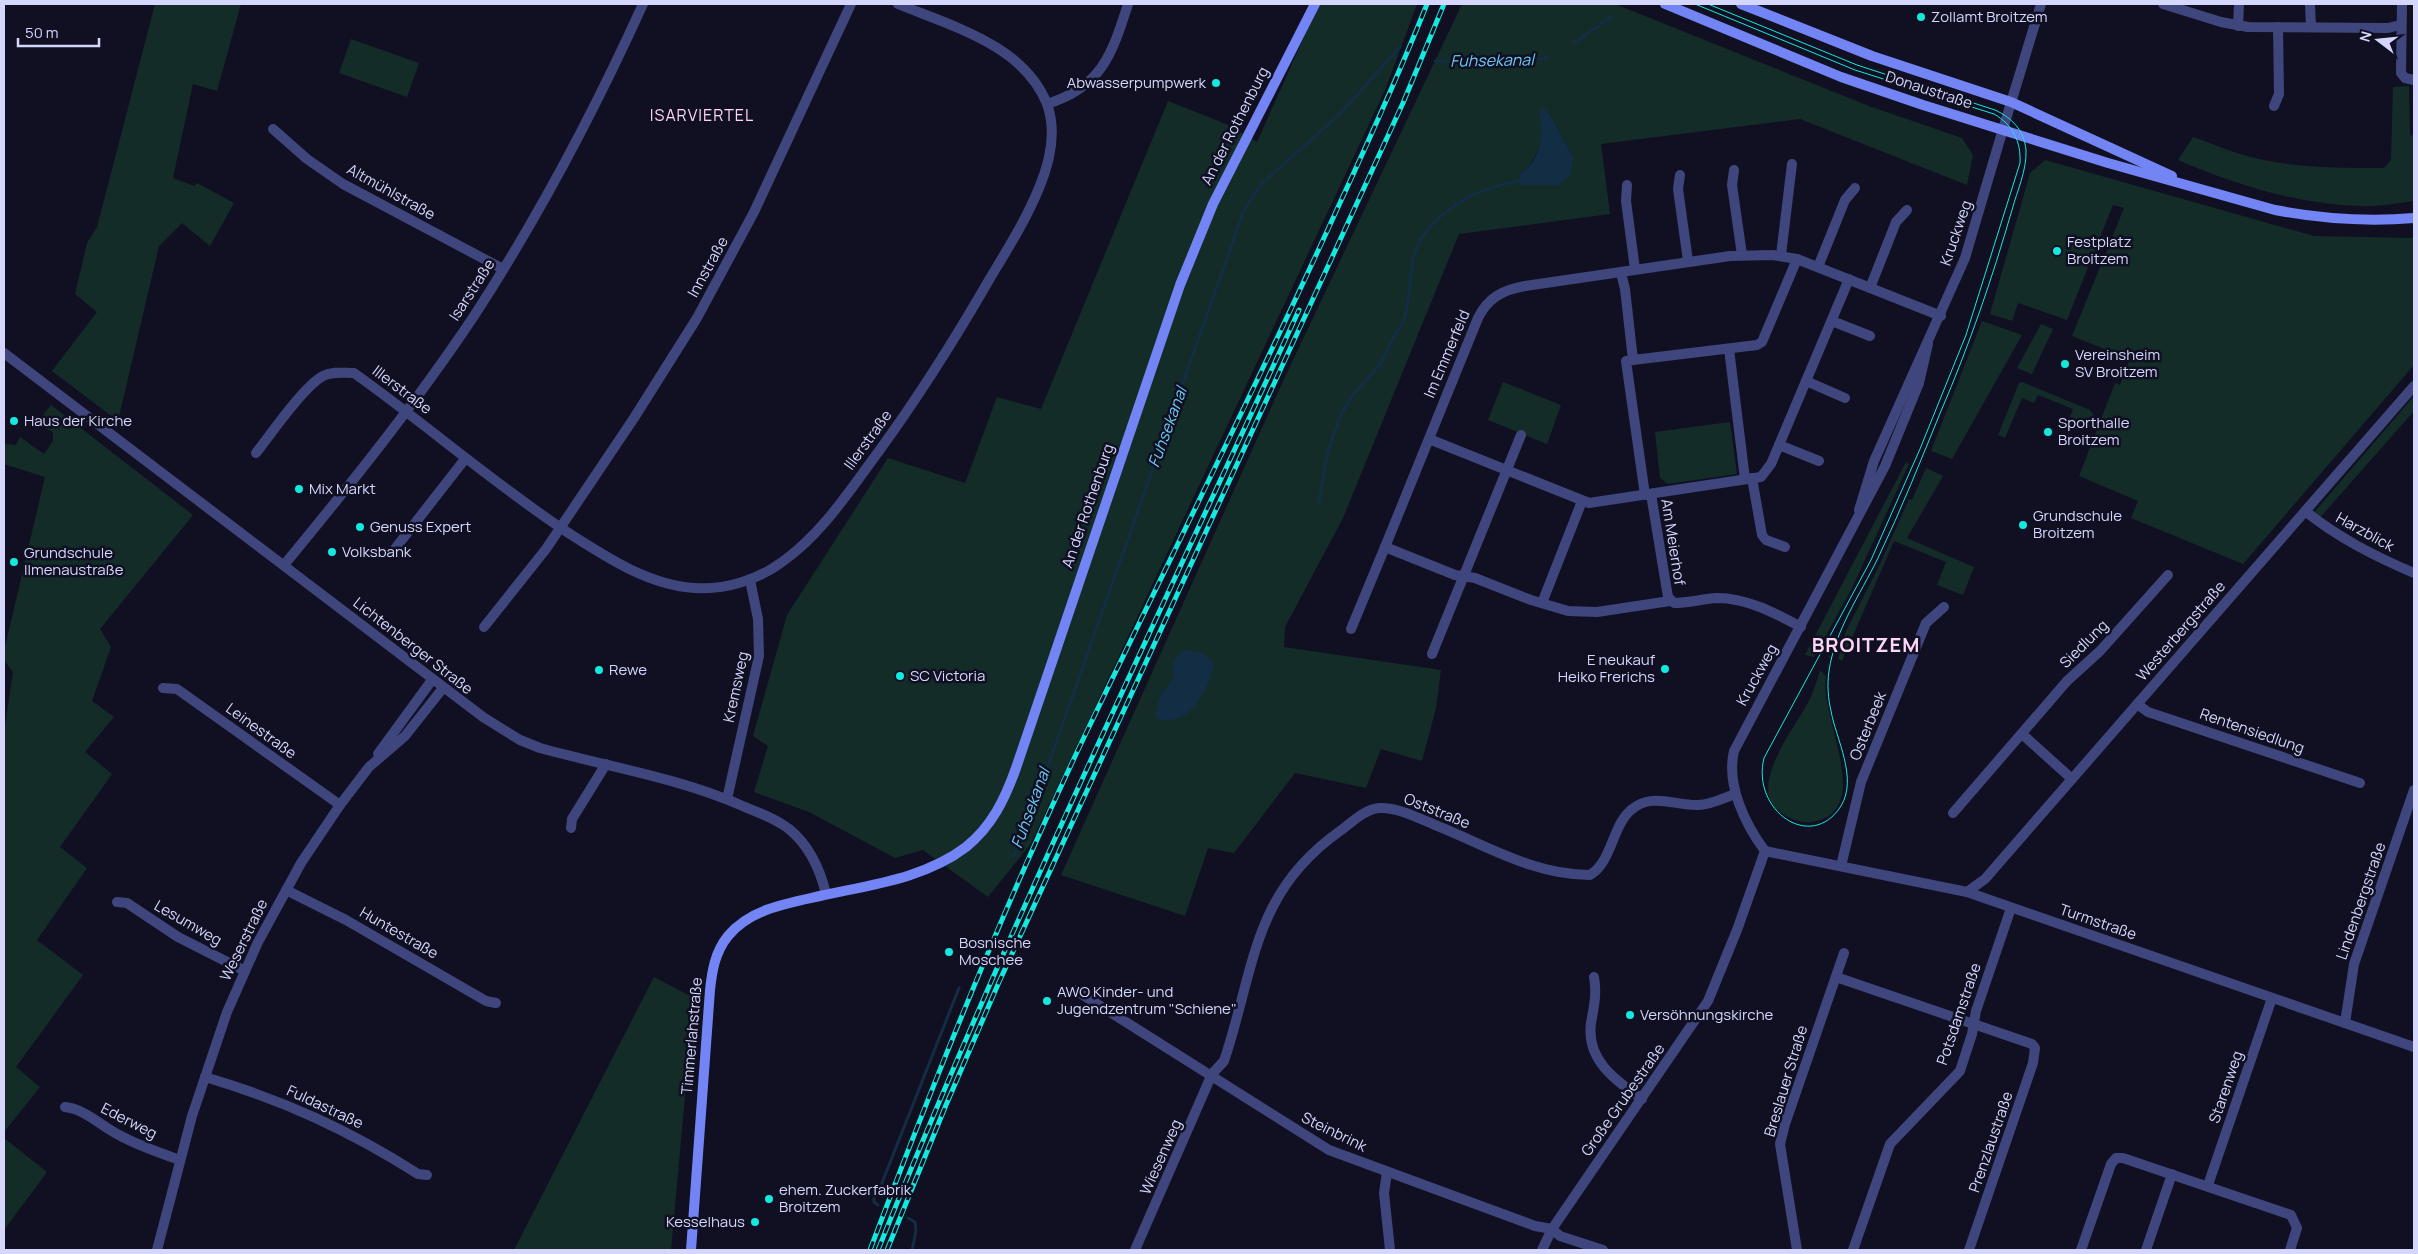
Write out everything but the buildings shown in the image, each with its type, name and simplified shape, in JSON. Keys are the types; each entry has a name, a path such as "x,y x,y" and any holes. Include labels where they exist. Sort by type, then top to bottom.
{"main road":[{"name":"An der Rothenburg","path":"1299,34 1310,4"},
{"name":"An der Rothenburg","path":"826,894 896,879 938,864 959,851 979,835 1000,808 1016,768 1180,285 1212,204 1315,4"},
{"name":"Donaustraße","path":"1665,4 1841,77 1923,105 2108,163 2191,185 2266,208 2302,215 2343,220 2414,218"},
{"name":"Donaustraße","path":"1741,4 1872,56 2011,102 2191,185"},
{"name":"Timmerlahstraße","path":"691,1250 710,990 717,956 728,937 753,916 777,906 826,894"}],"street":[{"name":"Isarstraße","path":"284,565 406,412 473,316 503,269 579,137 643,4"},
{"name":"Innstraße","path":"560,528 663,374 726,266 778,162 851,4"},
{"name":"Illerstraße","path":"256,453 321,376 354,373 527,506 560,528 636,572 667,583 695,588 713,588 750,580 782,563 820,528 900,421 967,318 1023,222 1039,187 1050,152 1052,135 1046,104 1027,72 1005,53 981,39 898,4"},
{"path":"1046,104 1074,93 1098,74 1114,47 1128,4"},
{"name":"Kruckweg","path":"1765,851 1735,794 1731,765 1737,743 1801,627 1857,518 1870,499 1894,447 1918,382 1928,344 1965,258 2041,4"},
{"path":"2162,4 2238,26 2388,28 2400,26"},
{"path":"2238,26 2239,4"},
{"path":"2310,4 2310,27"},
{"path":"2402,4 2400,26 2401,73 2405,78 2414,80"},
{"path":"2274,106 2279,94 2278,27"},
{"name":"Altmühlstraße","path":"273,129 307,159 343,184 503,269"},
{"path":"1781,255 1792,164"},
{"path":"1734,170 1732,185 1742,256"},
{"path":"1680,175 1678,189 1688,261"},
{"path":"1627,185 1626,201 1635,269"},
{"path":"1818,267 1845,200 1855,188"},
{"path":"1870,288 1896,222 1907,210"},
{"name":"Im Emmerfeld","path":"1351,628 1478,318 1489,300 1497,295 1516,288 1688,261 1742,256 1781,255 1818,267 1941,316"},
{"path":"1633,360 1729,349 1757,345 1762,342 1797,259"},
{"name":"Am Meierhof","path":"1621,273 1625,289 1633,360 1626,361 1645,495 1652,494 1666,593 1670,601 1674,603 1705,599 1735,599 1774,613 1801,627"},
{"path":"1429,439 1589,503 1761,477 1771,464 1849,280"},
{"path":"1832,321 1870,336"},
{"path":"1729,349 1749,479 1762,535 1766,540 1785,547"},
{"name":"Lichtenberger Straße","path":"4,353 483,718 530,744 666,780 728,799 769,817 794,834 812,854 818,866 826,894"},
{"path":"1806,382 1845,398"},
{"name":"Westerbergstraße","path":"1968,892 1985,879 2414,386"},
{"path":"1432,654 1521,435"},
{"path":"1779,445 1819,461"},
{"path":"394,550 465,458"},
{"path":"1542,603 1582,501"},
{"name":"Harzblick","path":"2305,511 2328,529 2357,547 2414,573"},
{"path":"484,627 560,528"},
{"path":"1385,547 1455,575 1465,576 1568,612 1586,613 1670,601"},
{"name":"Siedlung","path":"1953,813 2068,681 2100,651 2168,575"},
{"name":"Kremsweg","path":"728,799 759,656 758,619 750,580"},
{"name":"Osterbeek","path":"1841,866 1861,782 1926,623 1944,607"},
{"path":"368,767 432,680"},
{"name":"Leinestraße","path":"163,688 177,689 340,805"},
{"name":"Weserstraße","path":"157,1250 180,1160 205,1077 245,971 286,890 340,805 368,767 406,736 443,688"},
{"name":"Rentensiedlung","path":"2138,704 2148,712 2360,783"},
{"path":"2022,734 2072,779"},
{"path":"571,828 572,819 606,764"},
{"name":"Lindenbergstraße","path":"2345,1023 2354,964 2414,790"},
{"name":"Oststraße","path":"1212,1074 1224,1061 1259,938 1275,900 1308,857 1334,835 1372,809 1385,808 1400,812 1520,862 1556,871 1590,875 1598,868 1626,814 1636,806 1663,800 1702,805 1735,794"},
{"name":"Turmstraße","path":"1765,851 1968,892 2414,1047"},
{"name":"Große Grubestraße","path":"1542,1250 1552,1228 1708,1001 1734,939 1765,851"},
{"name":"Huntestraße","path":"286,890 346,920 486,1001 496,1003"},
{"name":"Lesumweg","path":"117,902 127,903 178,937 245,971"},
{"name":"Potsdamstraße","path":"1853,1250 1890,1144 1960,1071 2011,908"},
{"name":"Breslauer Straße","path":"1796,1250 1781,1138 1844,953"},
{"path":"1594,976 1597,991 1591,1024 1591,1041 1596,1057 1618,1081 1642,1099"},
{"path":"1836,976 1974,1023"},
{"name":"Steinbrink","path":"1075,990 1212,1074 1312,1141 1387,1172 1535,1226 1552,1228 1560,1236 1603,1250"},
{"name":"Starenweg","path":"2208,1185 2272,998"},
{"name":"Prenzlaustraße","path":"1969,1250 2033,1064 2035,1048 2032,1044 1974,1023"},
{"name":"Wiesenweg","path":"1135,1250 1212,1074"},
{"name":"Fuldastraße","path":"205,1077 248,1090 311,1114 366,1142 418,1174 427,1175"},
{"name":"Ederweg","path":"65,1107 75,1108 103,1127 139,1145 180,1160"},
{"path":"2080,1250 2111,1164 2116,1158 2123,1158 2291,1214 2297,1228 2290,1250"},
{"path":"1387,1172 1384,1193 1390,1250"},
{"path":"2146,1250 2172,1174"}],"green space":[{"path":"155,4 241,4 217,91 193,84 173,178 194,186 197,183 234,203 210,246 182,223 159,246 118,421 52,371 97,312 75,294 87,243 97,227"},
{"path":"1319,4 1417,4 1386,88 1030,845 988,897 923,850 895,858 809,812 754,792 768,746 753,736 787,615 888,458 965,483 997,397 1041,409 1168,101 1226,124 1257,142"},
{"path":"1462,4 1615,4 1869,106 1962,138 1973,155 1967,185 1800,119 1601,144 1610,214 1459,234 1343,518 1285,627 1284,647 1441,670 1436,708 1422,761 1381,749 1366,788 1295,773 1234,853 1208,848 1185,916 1061,875 1284,379","holes":["1550,114 1573,156 1540,185 1520,185 1519,174 1526,169 1536,155"]},
{"path":"351,39 419,63 407,97 339,73"},
{"path":"2409,86 2410,135 2414,136 2414,201 2367,206 2313,201 2267,192 2178,160 2193,137 2257,159 2293,165 2384,168 2391,160 2393,87"},
{"path":"2045,160 2314,236 2414,238 2414,365 2243,564 2131,518 2138,501 2079,476 2115,383 2120,385 2130,359 2072,336 2124,208 2113,205 2067,320 2018,303 2012,321 1990,314 2030,173"},
{"path":"1982,321 2022,335 1952,459 1931,451"},
{"path":"2041,324 2053,329 2032,374 2017,368"},
{"path":"1503,382 1561,405 1547,444 1488,420"},
{"path":"2022,382 2090,410 2095,417 2092,427 2070,417 2073,409 2038,395 2034,403 2022,398 2005,438 1998,435 2019,383"},
{"path":"2414,396 2414,411 2317,521 2311,516"},
{"path":"51,405 193,515 100,629 111,647 92,701 114,717 85,752 112,774 60,847 87,868 37,940 83,975 16,1067 40,1087 4,1132 4,732 13,672 4,660 4,651 45,477 4,464 4,444 16,445 20,437 44,454 53,441 53,432 36,424"},
{"path":"1730,422 1737,474 1668,484 1660,478 1655,432"},
{"path":"1906,462 1909,464 1852,588 1814,657 1805,655"},
{"path":"1926,468 1943,476 1907,538 1974,567 1963,595 1937,585 1946,562 1894,541 1842,661 1838,659 1846,631 1880,564 1909,499 1912,500"},
{"path":"1820,670 1826,676 1826,693 1843,782 1840,800 1831,814 1812,822 1805,822 1786,816 1773,806 1768,792 1770,776 1776,759 1810,699"},
{"path":"654,977 694,998 671,1250 514,1250"},
{"path":"4,1138 47,1172 4,1230"}],"water":[{"path":"1544,108 1550,114 1573,156 1571,175 1559,185 1520,185 1519,174 1532,162 1539,146 1541,129 1539,111"},
{"path":"1185,650 1205,654 1214,664 1208,685 1203,695 1189,712 1170,720 1158,719 1155,715 1160,696 1174,677 1172,663"}],"waterway":[{"name":"Fuhsekanal","path":"1574,43 1611,17"},
{"name":"Fuhsekanal","path":"1013,856 1020,845 1244,210 1260,185 1339,115 1400,47"},
{"name":"Fuhsekanal","path":"1435,61 1537,60 1549,57"},
{"path":"1319,503 1329,449 1338,422 1355,393 1381,363 1402,324 1408,302 1414,256 1423,236 1443,214 1465,199 1491,188 1519,181"},
{"name":"Fuhsekanal","path":"878,1205 874,1202 874,1196 882,1183 959,988"},
{"name":"Fuhsekanal","path":"908,1218 915,1222 916,1231 912,1250"}],"tram line":[{"path":"1695,4 1855,70 1994,114 2001,118 2011,129 2019,148 2020,163 1966,335 1920,449 1871,560 1764,758 1762,777 1766,794 1775,808 1786,819 1800,825 1814,826 1829,820 1841,806 1846,795 1847,771 1830,706 1828,691 1832,656 1842,627 1895,522 1961,362 1980,312 2004,236 2023,173 2026,150 2020,131 2012,121 1995,110 1857,65 1708,4"}],"railway":[{"path":"870,1250 946,1054 1028,859 1087,731 1309,271 1427,4"},
{"path":"887,1250 999,982 1403,103 1444,4"},
{"path":"878,1250 927,1131 1030,895 1299,310"}],"place":[{"name":"Zollamt Broitzem","path":"1921,17"},
{"name":"Abwasserpumpwerk","path":"1216,83"},
{"name":"Festplatz Broitzem","path":"2057,251"},
{"name":"Vereinsheim SV Broitzem","path":"2065,364"},
{"name":"Haus der Kirche","path":"14,421"},
{"name":"Sporthalle Broitzem","path":"2048,432"},
{"name":"Mix Markt","path":"299,489"},
{"name":"Grundschule Broitzem","path":"2023,525"},
{"name":"Genuss Expert","path":"360,527"},
{"name":"Volksbank","path":"332,552"},
{"name":"Grundschule Ilmenaustraße","path":"14,562"},
{"name":"E neukauf Heiko Frerichs","path":"1665,669"},
{"name":"Rewe","path":"599,670"},
{"name":"SC Victoria","path":"900,676"},
{"name":"Bosnische Moschee","path":"949,952"},
{"name":"AWO Kinder- und Jugendzentrum \"Schiene\"","path":"1047,1001"},
{"name":"Versöhnungskirche","path":"1630,1015"},
{"name":"ehem. Zuckerfabrik Broitzem","path":"769,1199"},
{"name":"Kesselhaus","path":"755,1222"}],"district":[{"name":"ISARVIERTEL","path":"702,115"},
{"name":"BROITZEM","path":"1866,645"}]}
